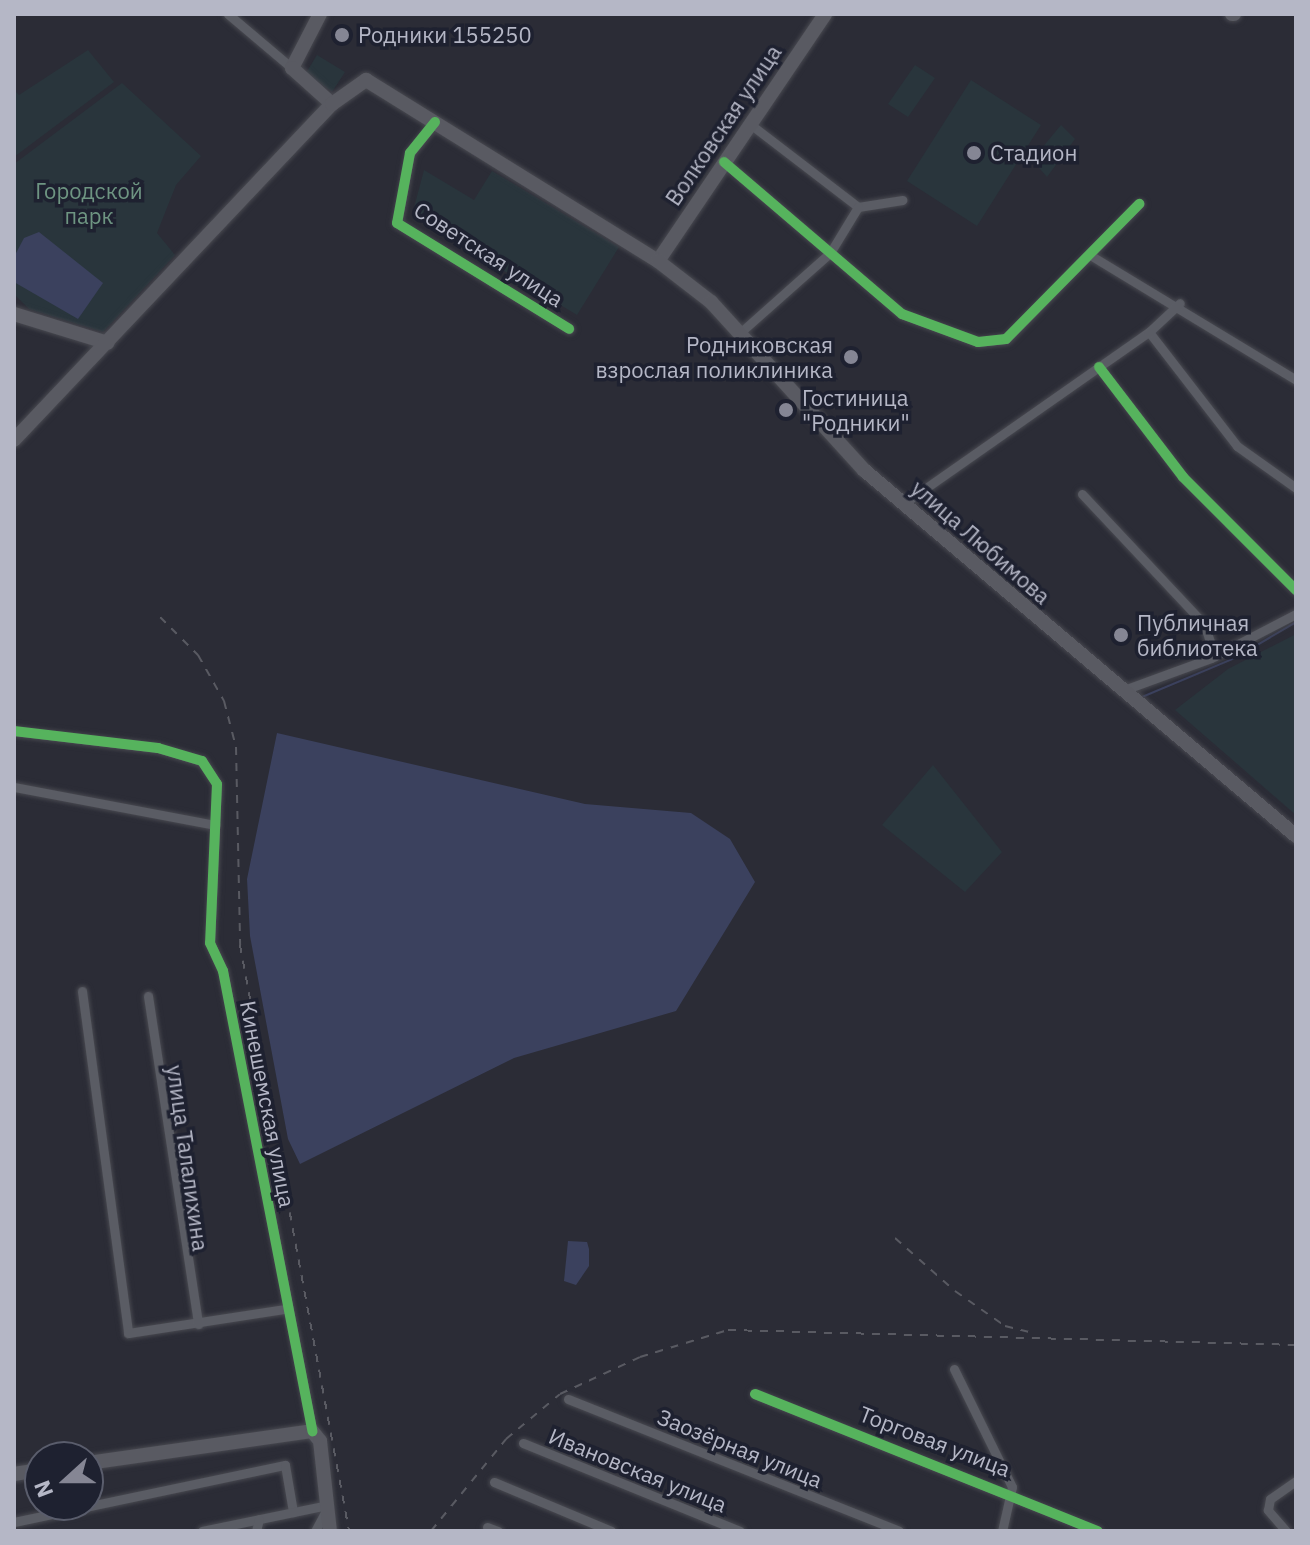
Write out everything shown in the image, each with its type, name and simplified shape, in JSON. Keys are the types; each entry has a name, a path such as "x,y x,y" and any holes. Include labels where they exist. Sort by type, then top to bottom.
{"main road":[{"path":"320,14 292,68 332,104"},
{"name":"Волковская улица","path":"658,261 825,14"},
{"path":"14,440 332,104 366,80 658,261"},
{"name":"улица Любимова","path":"658,261 742,331 903,504 1128,698 1296,836"},
{"path":"14,314 108,343"},
{"path":"104,1461 312,1431 320,1441 330,1531"}],"street":[{"path":"228,14 292,68"},
{"name":"Советская улица","path":"435,122 410,153 397,223 569,329"},
{"path":"750,124 858,207 902,200"},
{"path":"724,162 902,314 978,342 1006,339 1139,204"},
{"path":"742,331 830,253 858,207"},
{"path":"1090,255 1180,303 1296,380"},
{"path":"903,504 1149,332 1180,303"},
{"path":"1149,332 1237,446 1296,488"},
{"path":"1099,367 1183,477 1296,590"},
{"path":"1082,494 1204,624 1215,656"},
{"path":"1128,698 1296,614"},
{"name":"Кинешемская улица","path":"14,731 158,748 202,761 217,784 210,943 223,971 284,1309 312,1431"},
{"path":"14,787 215,825"},
{"path":"82,991 128,1333 284,1309"},
{"name":"улица Талалихина","path":"148,996 198,1324"},
{"path":"954,1369 1014,1492 1002,1531"},
{"name":"Торговая улица","path":"755,1394 1014,1492 1098,1531"},
{"name":"Заозёрная улица","path":"568,1399 899,1531"},
{"name":"Ивановская улица","path":"523,1443 740,1531"},
{"path":"14,1522 285,1465 293,1512"},
{"path":"1286,1531 1268,1510 1270,1499 1296,1481"},
{"path":"494,1482 611,1531"},
{"path":"208,1530 328,1505"},
{"path":"315,1531 328,1505"},
{"path":"256,1531 259,1519"},
{"path":"487,1527 498,1531"}],"green space":[{"path":"88,50 114,82 14,157 14,90 19,95"},
{"path":"317,55 345,72 332,92 306,73"},
{"path":"915,65 935,78 908,117 888,104"},
{"name":"Стадион","path":"971,80 1041,125 977,226 907,181"},
{"name":"Городской парк","path":"122,83 201,156 176,185 157,233 175,255 103,332 29,309 14,294 14,164"},
{"path":"1061,125 1075,139 1047,177 1032,160"},
{"path":"424,170 474,200 492,171 619,247 577,315 412,215"},
{"path":"1296,634 1296,815 1175,710 1228,669"},
{"path":"933,765 1002,852 965,892 882,825"}],"water":[{"path":"39,232 103,283 78,319 14,282 14,257 24,238"},
{"path":"277,733 585,804 691,813 730,839 755,882 676,1011 514,1058 300,1164 288,1139 250,936 247,879"},
{"path":"568,1241 587,1242 589,1249 589,1266 576,1285 564,1281"}],"waterway":[{"path":"1142,697 1237,657 1296,622"}],"railway":[{"path":"160,617 198,655 224,701 236,747 240,945 349,1531"},
{"path":"895,1238 955,1291 1005,1326 1029,1332"},
{"path":"431,1531 506,1439 560,1394 640,1357 728,1330 1296,1345"}],"cycle path":[{"path":"435,122 410,153 397,223 569,329"},
{"path":"724,162 902,314 978,342 1006,339 1139,204"},
{"path":"1099,367 1183,477 1296,590"},
{"path":"14,731 158,748 202,761 217,784 210,943 223,971 312,1431"},
{"path":"755,1394 1098,1531"}],"place":[{"name":"Родники 155250","path":"342,35"},
{"name":"Стадион","path":"974,153"},
{"name":"Родниковская взрослая поликлиника","path":"851,357"},
{"name":"Гостиница \"Родники\"","path":"786,410"},
{"name":"Публичная библиотека","path":"1121,635"}]}
